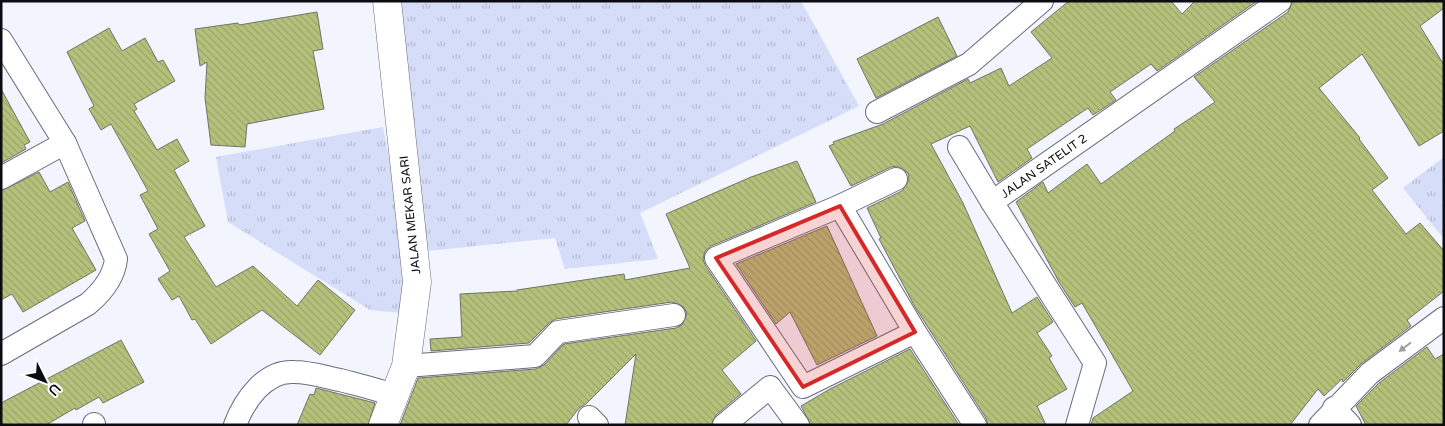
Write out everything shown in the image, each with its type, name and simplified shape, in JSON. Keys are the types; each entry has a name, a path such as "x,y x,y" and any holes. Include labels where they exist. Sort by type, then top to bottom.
{"street":[{"name":"JALAN MEKAR SARI","path":"383,425 406,366 417,282 387,1"},
{"path":"877,112 969,64 1042,1"},
{"name":"JALAN SATELIT 2","path":"1077,425 1094,363 992,202 1280,1"},
{"path":"1,40 65,143 116,259 110,280 100,295 88,304 1,354"},
{"path":"1,178 65,143"},
{"path":"959,147 992,202"},
{"path":"896,179 840,206 716,258 803,387 915,332"},
{"path":"840,206 915,332 975,425"},
{"path":"406,366 535,356 558,332 674,316"},
{"path":"1350,425 1327,417 1370,373 1444,318"},
{"path":"236,425 241,408 263,384 277,375 293,371 378,389 395,396"},
{"path":"724,425 770,387 798,425"}],"highlighted area":[{"path":"840,206 915,332 803,387 716,258"}],"green space":[{"path":"400,1 801,1 859,106 640,213 658,259 565,269 555,238 427,251"},
{"path":"383,127 396,195 404,254 402,313 370,310 228,222 216,157"},
{"path":"1444,157 1444,239 1403,188"}],"building":[{"path":"1069,1 1171,1 1182,14 1195,1 1257,1 1157,71 1151,64 1110,92 1116,100 1093,115 1088,108 1027,149 1032,158 998,182 970,126 931,144 963,203 1012,313 1037,297 1053,322 1037,333 1052,356 1049,358 1067,389 1037,406 1046,425 988,425 986,418 915,307 879,239 881,238 867,208 902,191 909,180 908,173 897,166 891,167 851,186 829,146 834,144 833,142 883,124 968,79 970,83 1001,68 1009,86 1052,58 1031,32"},
{"path":"1293,1 1444,1 1444,8 1420,26 1444,65 1444,131 1419,146 1362,54 1319,88 1360,138 1388,178 1372,190 1406,234 1420,223 1444,251 1444,291 1407,320 1411,326 1362,363 1343,382 1342,379 1324,396 1318,389 1290,425 1091,425 1093,418 1133,391 1082,303 1075,307 1059,282 1016,202 1043,182 1048,193 1087,164 1101,184 1175,131 1174,129 1215,102 1194,77 1288,12"},
{"path":"317,12 323,49 313,51 324,109 247,124 245,147 211,145 205,98 207,62 200,66 195,29 238,23 239,25"},
{"path":"938,17 957,56 876,98 857,59"},
{"path":"109,28 122,51 145,38 158,62 163,60 175,81 134,104 137,109 134,111 157,150 177,139 189,161 174,170 205,226 184,237 216,287 253,266 297,306 318,280 355,310 320,355 262,310 211,344 195,319 192,320 179,296 172,300 158,279 170,271 149,234 158,229 140,195 148,191 111,124 101,130 89,109 94,106 67,52"},
{"path":"1,89 30,142 24,145 26,149 1,163"},
{"path":"797,161 816,202 711,246 705,251 703,259 705,265 756,341 722,370 741,394 716,415 711,425 625,425 636,354 586,404 579,408 566,425 400,425 418,378 536,369 544,365 564,344 676,328 682,325 687,314 684,307 672,302 556,319 549,323 529,343 431,351 430,339 462,337 460,294 517,291 624,274 625,280 690,268 666,214 751,177"},
{"path":"39,172 50,192 68,182 85,221 72,228 96,270 23,312 12,294 1,300 1,191"},
{"path":"827,226 877,336 817,365 790,312 776,324 736,264"},
{"path":"121,340 144,382 103,403 99,397 46,425 1,425 1,403"},
{"path":"1427,347 1435,359 1444,354 1444,425 1366,425 1356,406 1379,383"},
{"path":"910,349 959,425 811,425 801,406 830,389"},
{"path":"316,388 375,403 368,425 297,425 310,394 314,395"}]}
